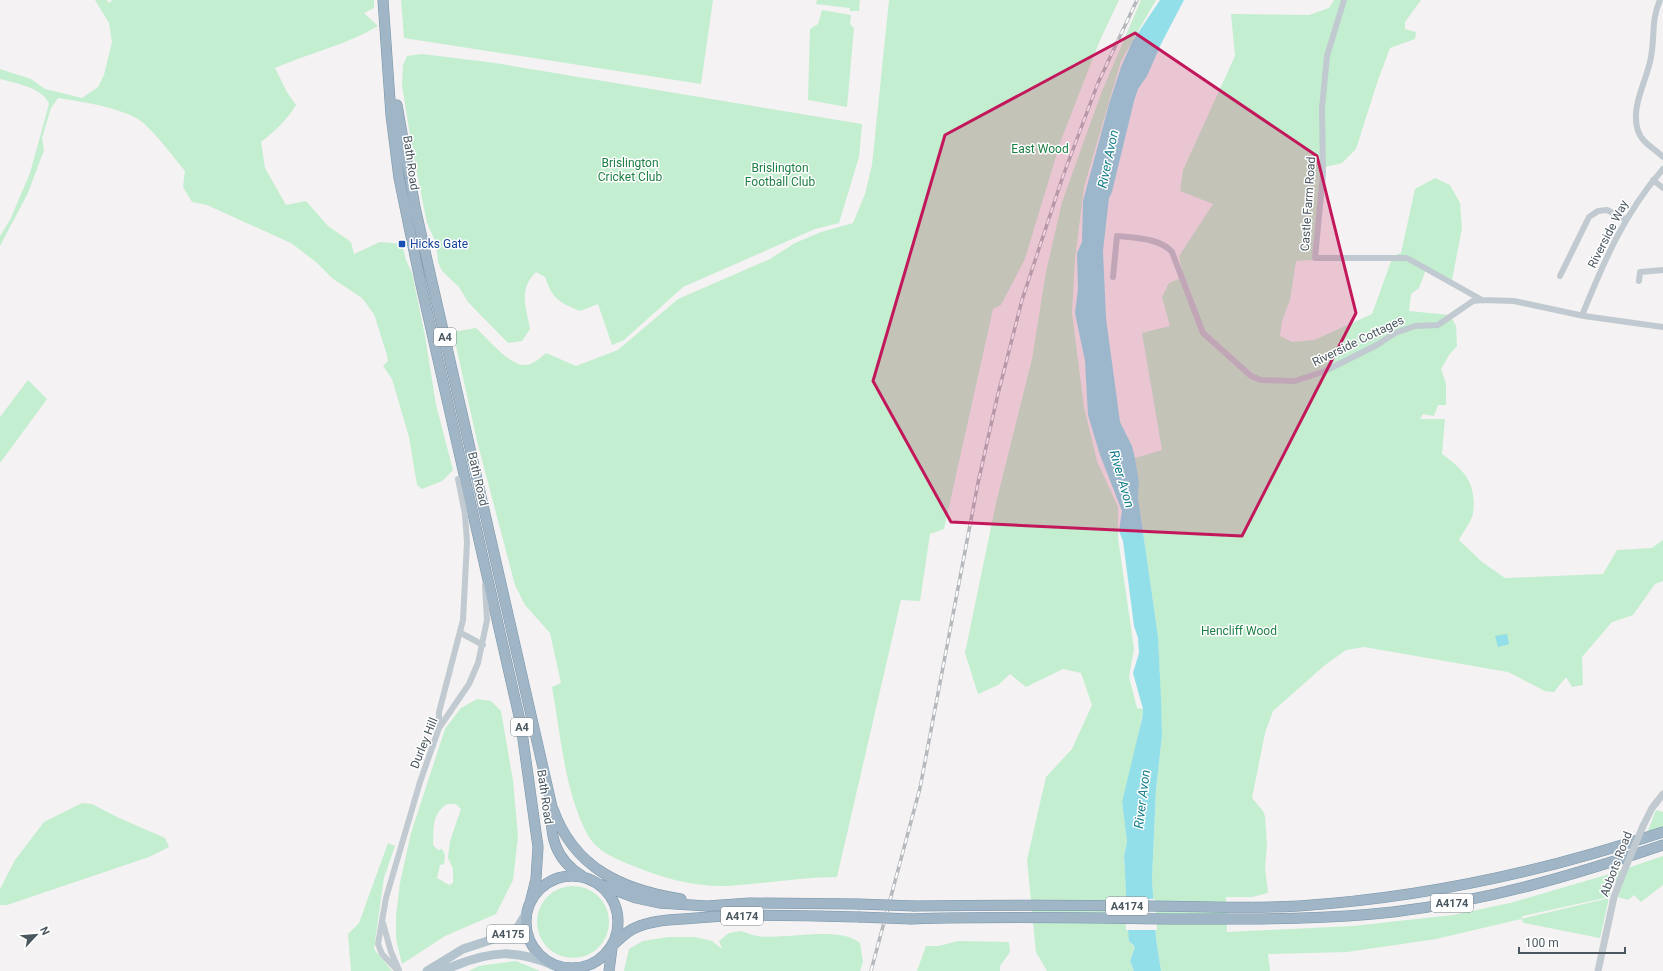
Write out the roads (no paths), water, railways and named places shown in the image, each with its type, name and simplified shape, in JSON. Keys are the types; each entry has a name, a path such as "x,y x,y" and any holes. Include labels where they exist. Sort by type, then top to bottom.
{"highway":[{"name":"Bath Road","path":"383,0 389,60 391,115 399,178 481,553 520,717 536,825 538,856 536,879 528,908"},
{"name":"Bath Road","path":"389,60 410,180 552,807 551,821 558,852 569,867 582,876"},
{"path":"421,284 432,282"},
{"path":"552,807 565,836 580,856 592,866 619,882 651,893 672,898 741,904"},
{"name":"A4174","path":"599,884 654,903 690,905 750,903 915,906 1021,904 1234,907 1296,906 1340,903 1446,887 1546,865 1624,845 1663,832"},
{"name":"A4174","path":"613,946 629,931 636,927 649,923 705,916 859,917 912,919 1021,917 1233,919 1354,916 1448,904 1552,881 1663,845"},
{"path":"609,971 618,926 616,908 613,899 599,884 582,876 565,876 552,880 540,889 528,908 526,929 532,945 541,957 554,965 572,970 592,965 601,960 613,946"}],"main road":[{"name":"A4175","path":"427,971 463,949 506,936 513,932 518,927 528,908"},
{"name":"A4175","path":"440,971 468,960 500,953 524,955 554,965"}],"street":[{"name":"Castle Farm Road","path":"1342,0 1327,56 1322,108 1323,174 1315,258 1407,258 1482,300 1514,301 1584,316 1663,327"},
{"path":"1660,0 1655,11 1652,27 1652,56 1637,105 1635,119 1638,132 1644,142 1663,157"},
{"name":"Riverside Way","path":"1584,316 1583,314 1608,253 1625,219 1653,180 1663,169"},
{"path":"1653,180 1663,188"},
{"path":"1560,276 1589,217 1598,211 1607,210 1625,219"},
{"name":"Riverside Cottages","path":"1113,277 1117,236 1157,242 1169,248 1172,252 1203,333 1250,376 1261,380 1274,381 1295,381 1325,371 1377,345 1395,333 1415,326 1438,325 1473,301 1482,300"},
{"path":"1640,281 1640,272 1663,270"},
{"path":"439,728 439,712 461,633 467,542 458,478"},
{"name":"Durley Hill","path":"399,971 382,954 378,944 383,923 386,898 420,782 439,728 469,684 483,645 487,620 481,553"},
{"path":"461,633 483,645"},
{"name":"Abbots Road","path":"1598,971 1614,897 1643,826 1652,808 1663,794"},
{"name":"Durley Hill","path":"383,923 399,971"}],"water":[{"name":"River Avon","path":"1160,0 1184,0 1161,44 1147,76 1138,89 1134,101 1112,192 1109,198 1103,251 1106,318 1120,422 1132,446 1139,482 1138,497 1158,636 1161,699 1162,736 1156,790 1152,879 1156,938 1161,971 1134,971 1130,961 1135,947 1129,941 1128,930 1124,856 1127,842 1122,802 1142,719 1143,709 1133,673 1139,653 1138,638 1134,626 1123,541 1119,531 1122,511 1100,455 1088,415 1085,361 1075,313 1078,289 1077,253 1082,242 1083,201 1109,104 1121,67 1132,42"},
{"path":"1507,634 1509,644 1498,647 1495,636"}],"railway":[{"path":"871,971 920,788 978,483 997,398 1022,300 1063,176 1098,83 1137,0"}],"place":[{"name":"Hicks Gate","path":"402,244"}],"park label":[{"name":"East Wood","path":"1040,149"},
{"name":"Brislington Cricket Club","path":"630,170"},
{"name":"Brislington Football Club","path":"780,175"},
{"name":"Hencliff Wood","path":"1239,631"}]}
